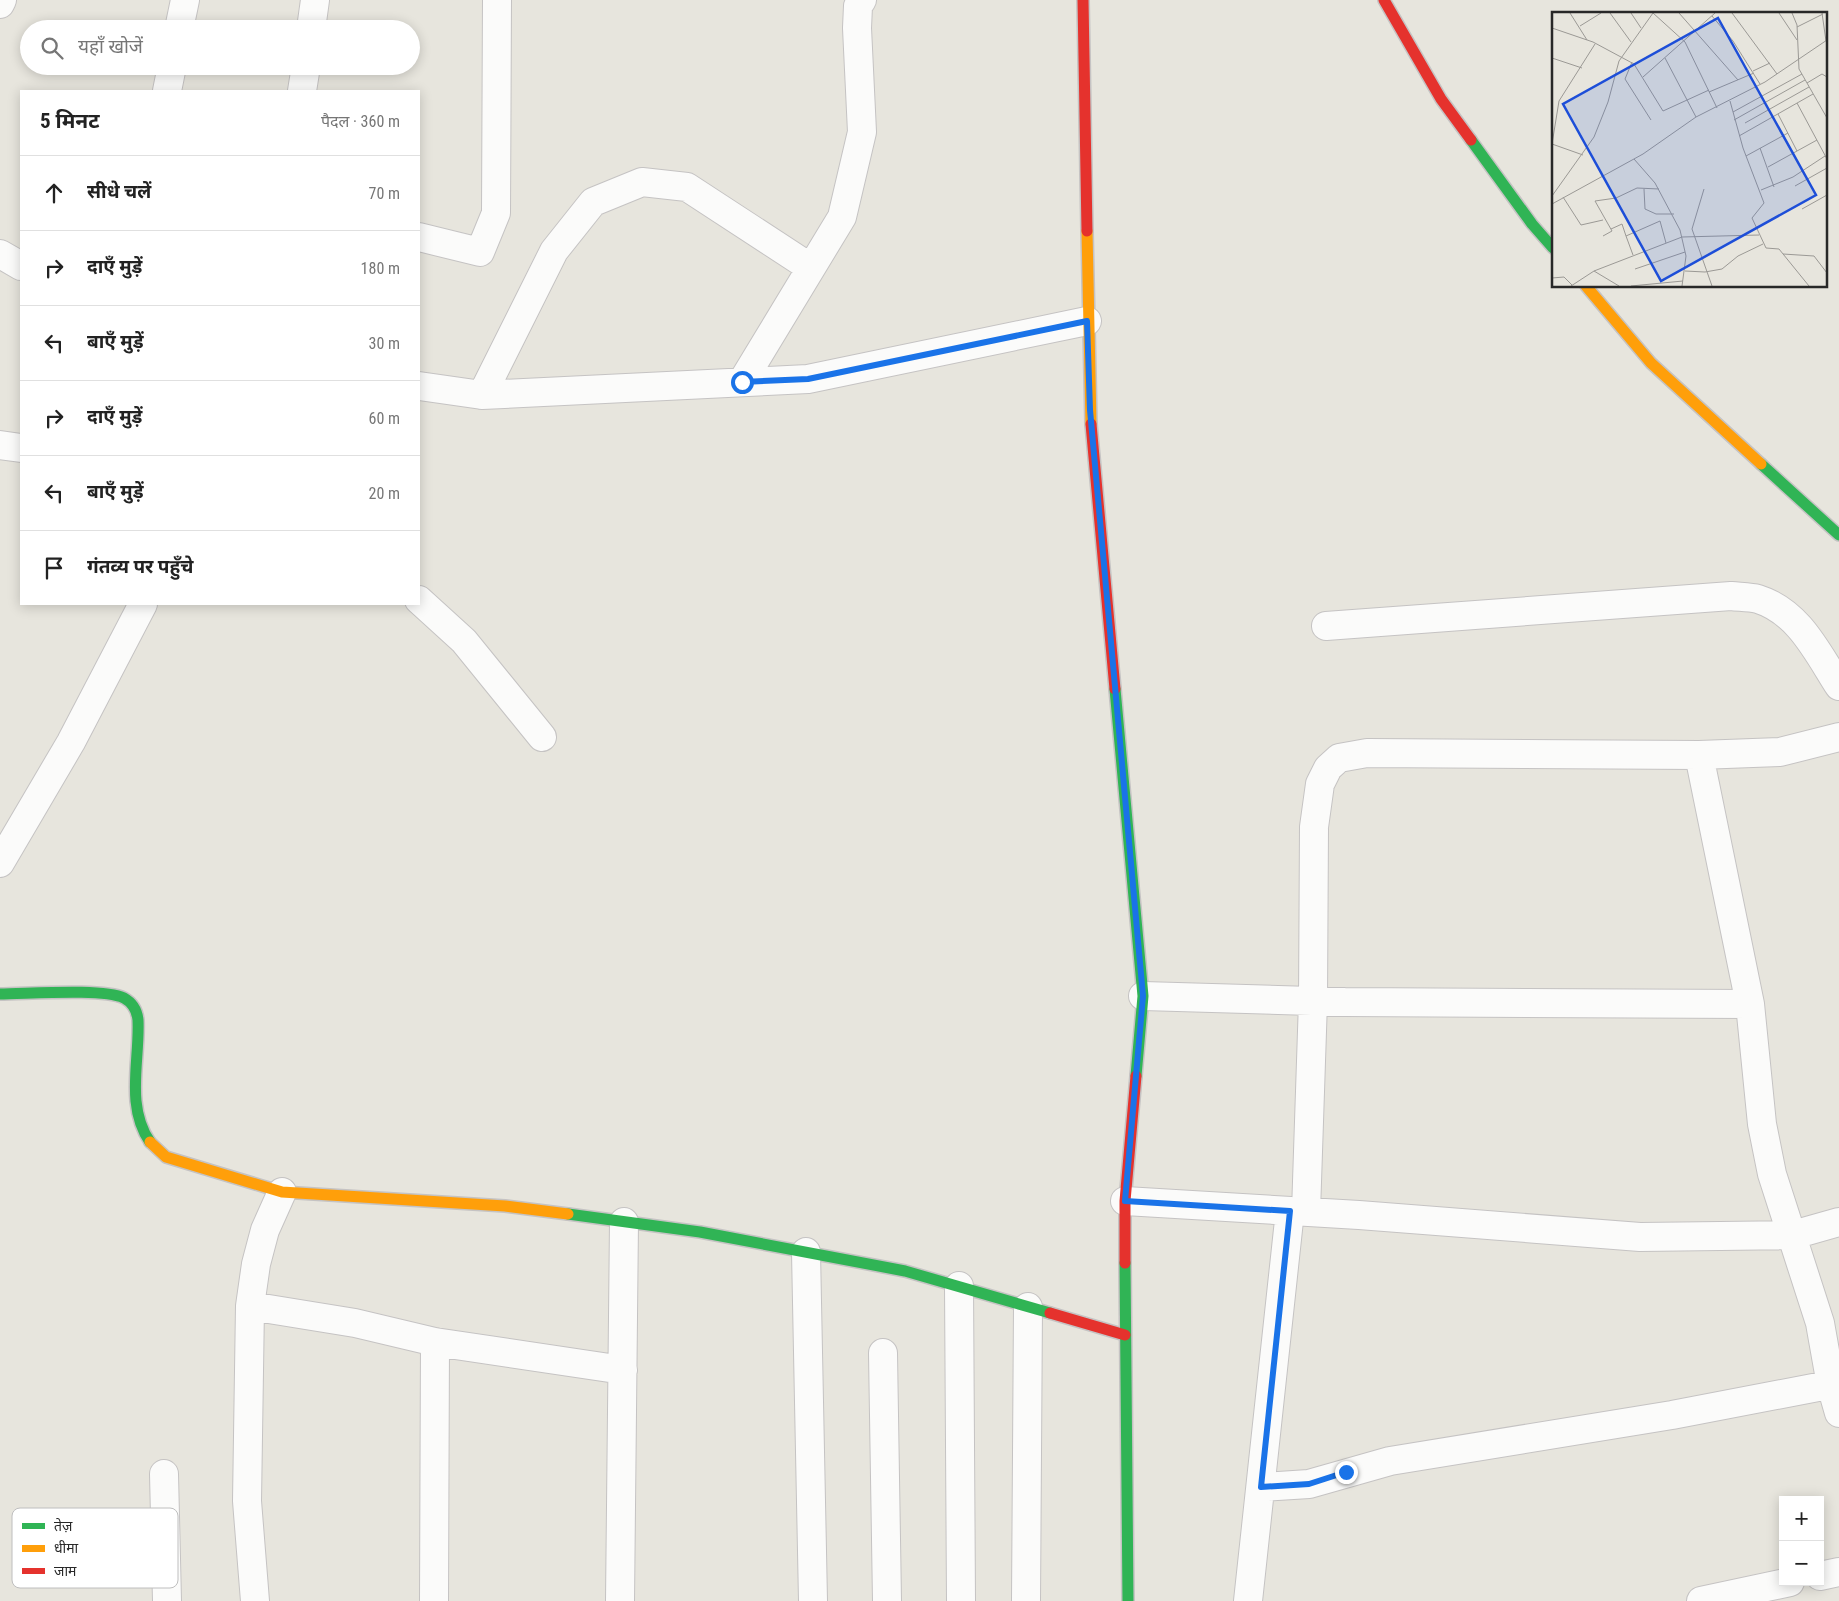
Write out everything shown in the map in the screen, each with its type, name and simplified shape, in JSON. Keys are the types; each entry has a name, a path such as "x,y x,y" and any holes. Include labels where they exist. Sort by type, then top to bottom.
{"street":[{"path":"0,4 2,0"},
{"path":"181,20 185,0"},
{"path":"312,20 315,0"},
{"path":"420,237 480,252 496,213 497,0"},
{"path":"742,382 842,217 862,132 857,28 858,6 862,0"},
{"path":"1084,0 1087,321 1090,410 1143,996 1125,1201 1128,1601"},
{"path":"1384,0 1440,100 1532,224 1552,247"},
{"path":"167,90 170,75"},
{"path":"302,90 305,75"},
{"path":"482,395 554,251 593,202 642,182 687,187 811,268"},
{"path":"0,254 20,265"},
{"path":"1588,288 1651,362 1839,534"},
{"path":"420,386 482,395 808,379 1087,321"},
{"path":"0,445 20,448"},
{"path":"1326,626 1731,596 1758,599 1779,609 1799,624 1839,686"},
{"path":"420,601 464,641 542,737"},
{"path":"0,863 71,742 143,605"},
{"path":"1248,1601 1261,1487 1298,1212 1313,1001 1314,827 1320,784 1328,768 1338,758 1367,753 1699,754 1780,752 1839,737"},
{"path":"1699,754 1750,1004 1762,1124 1772,1174 1820,1323 1835,1384 1839,1413"},
{"path":"0,994 109,993 125,998 135,1008 139,1026 136,1103 141,1127 152,1148 166,1157 282,1192 506,1206 700,1232 905,1271 1125,1335"},
{"path":"1143,996 1313,1001 1750,1004"},
{"path":"255,1601 247,1501 250,1306 256,1264 266,1230 282,1192"},
{"path":"1125,1201 1640,1237 1793,1235 1839,1222"},
{"path":"620,1601 624,1222"},
{"path":"806,1252 813,1601"},
{"path":"959,1286 961,1601"},
{"path":"250,1306 355,1322 435,1342 622,1370"},
{"path":"1026,1601 1028,1306"},
{"path":"434,1601 435,1342"},
{"path":"882,1353 886,1601"},
{"path":"1261,1487 1309,1484 1390,1460 1672,1415 1835,1384"},
{"path":"164,1474 165,1508"},
{"path":"1824,1575 1839,1572"},
{"path":"1701,1601 1779,1584"},
{"path":"167,1588 167,1601"}],"traffic: fast":[{"path":"1471,140 1532,224 1552,247"},
{"path":"1761,464 1839,535"},
{"path":"1115,689 1143,996 1136,1076"},
{"path":"0,994 100,993 114,995 130,1002 136,1010 138,1020 135,1082 138,1113 142,1128 150,1142"},
{"path":"568,1214 700,1232 905,1271 1050,1313"},
{"path":"1125,1263 1128,1601"}],"traffic: slow":[{"path":"1087,231 1091,424"},
{"path":"1588,288 1651,363 1761,464"},
{"path":"150,1142 166,1157 282,1192 505,1206 568,1214"}],"traffic: jam":[{"path":"1083,0 1087,231"},
{"path":"1384,0 1441,99 1471,140"},
{"path":"1091,424 1115,689"},
{"path":"1125,1263 1125,1201 1136,1076"},
{"path":"1050,1313 1125,1335"}],"route":[{"path":"742,382 808,379 1087,321 1090,410 1143,996 1125,1201 1290,1211 1261,1487 1309,1484 1346,1472"}]}
